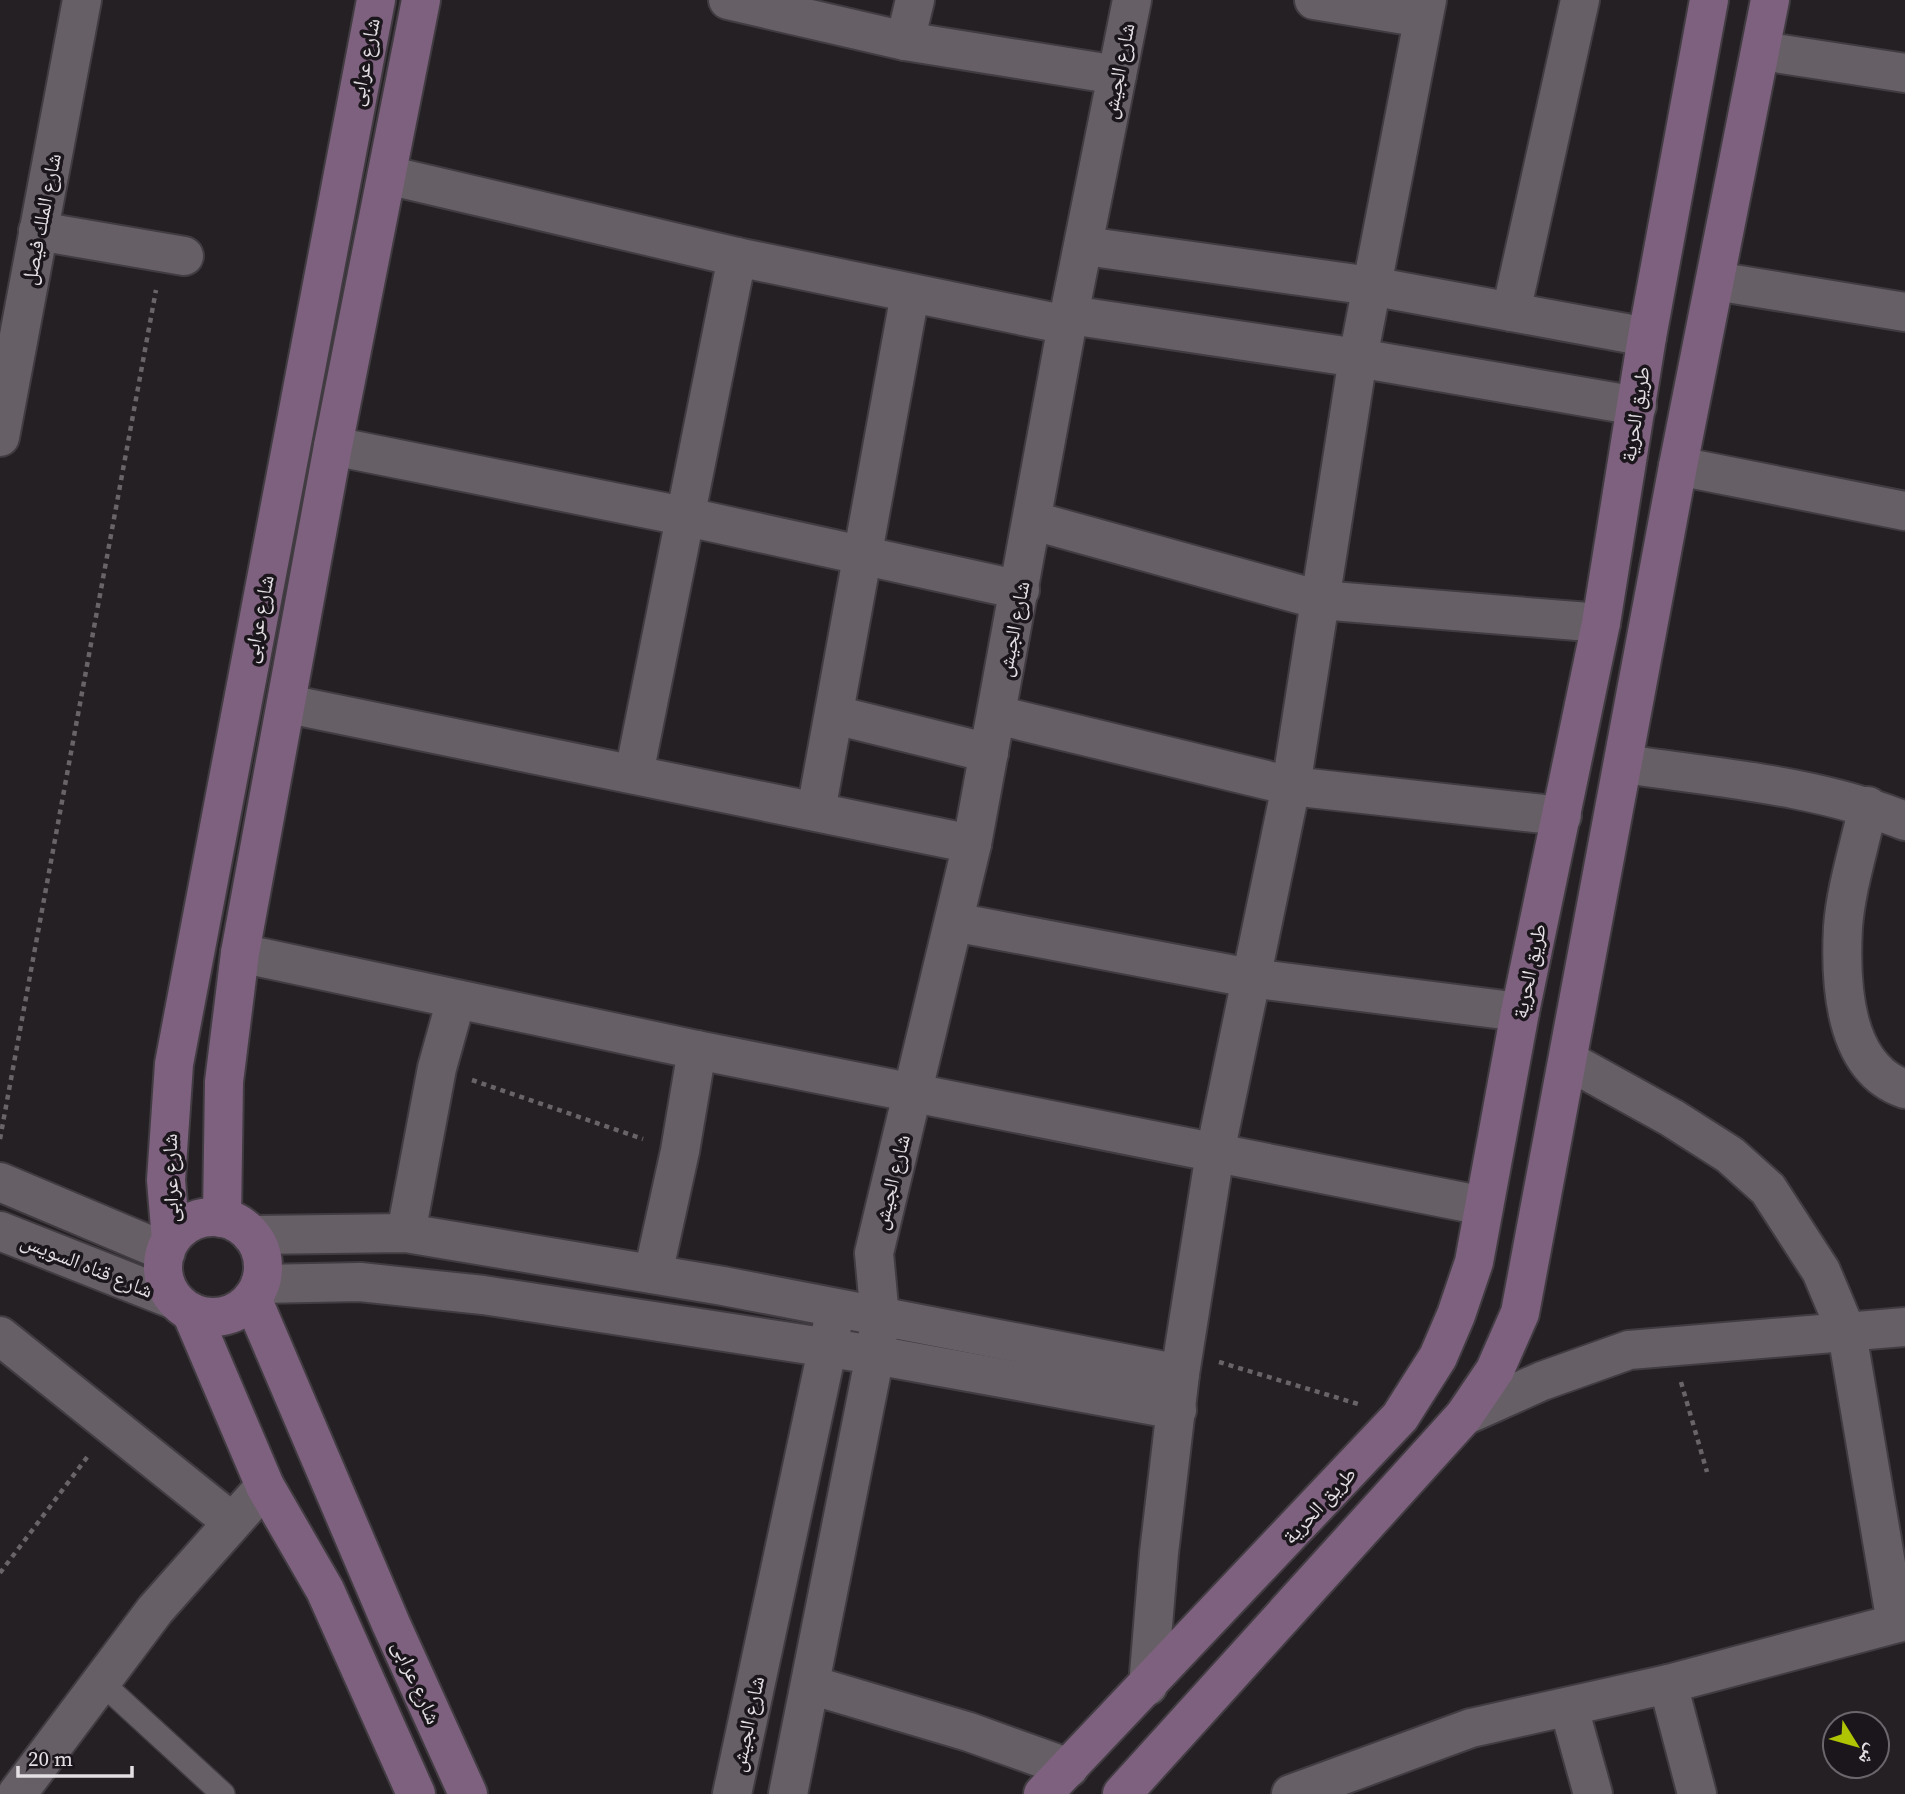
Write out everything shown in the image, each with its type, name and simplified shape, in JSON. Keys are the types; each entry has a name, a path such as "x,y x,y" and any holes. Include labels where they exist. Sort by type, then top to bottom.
{"main road":[{"name":"شارع عرابى","path":"168,1246 166,1180 174,1064 376,0"},
{"name":"شارع عرابى","path":"237,1226 224,1082 240,953 288,704 333,446 421,0"},
{"name":"طريق الحرية","path":"1056,1781 1400,1417 1438,1357 1456,1315 1474,1262 1520,1012 1601,623 1647,337 1709,0"},
{"path":"1122,1794 1464,1416 1495,1370 1520,1313 1625,764 1678,466 1770,0"},
{"path":"183,1306 224,1316 234,1312 256,1291 262,1255 237,1226 199,1219 178,1231 168,1246 164,1277 183,1306 265,1486 325,1590 416,1794"},
{"name":"شارع عرابى","path":"256,1291 391,1624 468,1794"}],"street":[{"name":"شارع الملك فيصل","path":"0,437 82,0"},
{"path":"728,0 905,41 1117,75"},
{"path":"905,41 915,0"},
{"name":"شارع الجيش","path":"788,1794 880,1318 874,1253 972,844 1069,320 1132,0"},
{"path":"1148,1686 1159,1553 1181,1379 1215,1153 1292,786 1358,358 1425,9 1314,0"},
{"path":"1511,312 1580,0"},
{"path":"1762,51 1901,69"},
{"path":"387,176 737,257 911,294 1069,320 1358,358 1637,406"},
{"path":"38,232 173,254"},
{"path":"1085,246 1371,286 1647,337"},
{"path":"634,774 683,516 737,257"},
{"path":"1714,281 1905,312"},
{"path":"816,811 911,294"},
{"path":"333,446 683,516 1020,590"},
{"path":"1678,466 1905,511"},
{"path":"1034,520 1320,600 1601,623"},
{"path":"288,704 972,844"},
{"path":"835,715 989,754"},
{"path":"997,715 1292,786 1562,816"},
{"path":"1625,764 1779,787 1868,806 1905,821"},
{"path":"1868,806 1843,925 1845,992 1850,1021 1866,1062 1876,1073 1905,1089"},
{"path":"954,922 1250,978 1520,1012"},
{"path":"240,953 697,1050 1484,1206"},
{"path":"406,1233 437,1068 456,1000"},
{"path":"653,1274 680,1151 697,1050"},
{"path":"1291,1794 1471,1728 1668,1684 1901,1622 1847,1333 1821,1271 1768,1189 1730,1155 1672,1118 1569,1061"},
{"name":"شارع قناه السويس","path":"0,1182 168,1246"},
{"path":"237,1226 406,1233 653,1274 1181,1379"},
{"name":"شارع قناه السويس","path":"0,1231 183,1306"},
{"name":"شارع الجيش","path":"732,1794 836,1309 874,1253"},
{"path":"256,1291 360,1282 483,1295 826,1350 1181,1379"},
{"path":"1464,1416 1583,1366 1629,1350 1905,1327"},
{"path":"0,1336 232,1522"},
{"path":"17,1794 155,1610 265,1486"},
{"path":"1668,1684 1697,1794"},
{"path":"811,1685 969,1732 1056,1781"},
{"path":"1569,1708 1593,1794"}],"lane":[{"path":"102,1683 223,1794"}],"path":[{"path":"0,1139 173,254"},
{"path":"437,1068 680,1151"},
{"path":"1670,1345 1707,1472"},
{"path":"1181,1379 1400,1417"},
{"path":"0,1573 111,1426"}]}
